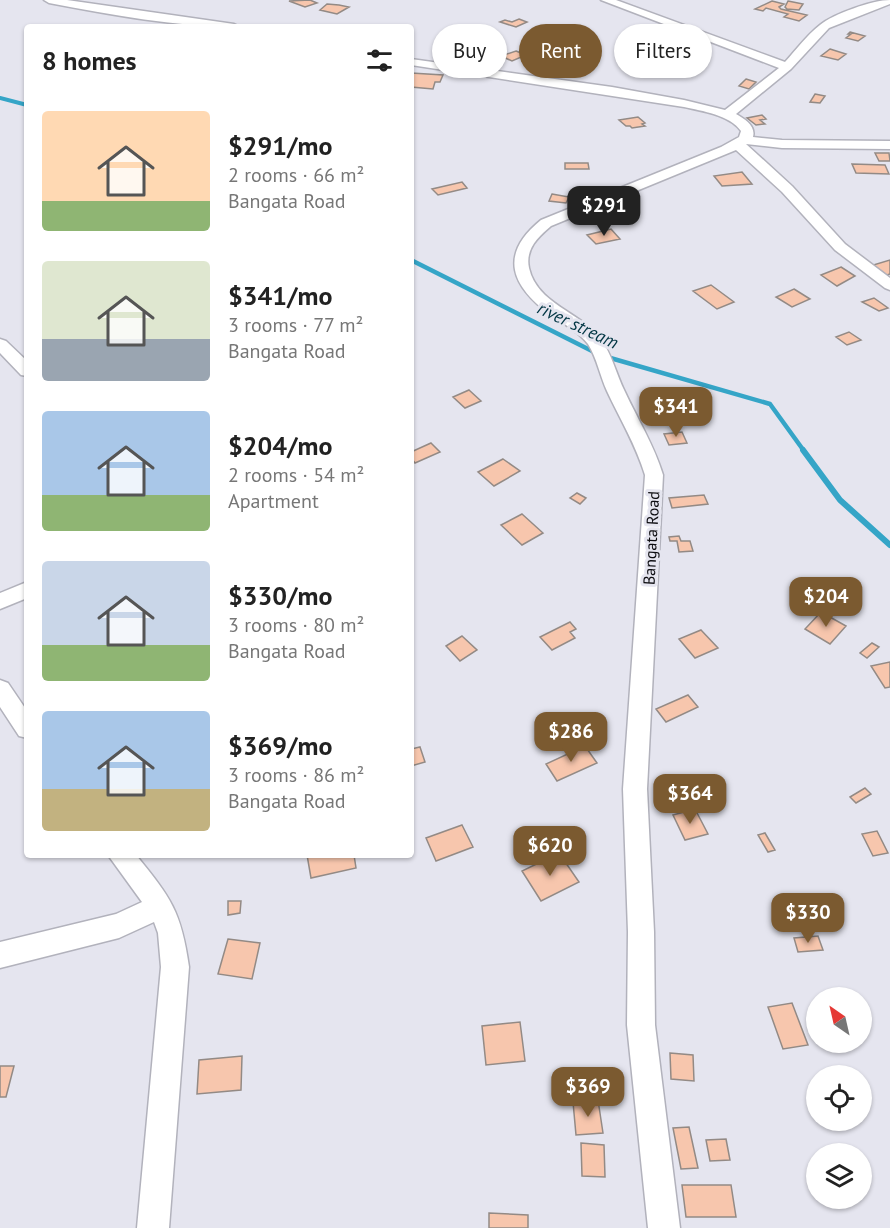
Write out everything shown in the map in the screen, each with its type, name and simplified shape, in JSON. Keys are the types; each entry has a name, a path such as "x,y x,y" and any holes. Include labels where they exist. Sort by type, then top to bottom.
{"street":[{"path":"49,0 110,11 211,24"},
{"path":"611,2 628,0"},
{"path":"727,115 788,66 825,26 851,14 890,1"},
{"path":"611,2 788,66"},
{"path":"414,62 686,104 727,115 746,127 748,135 741,142"},
{"path":"741,142 790,145 890,145"},
{"path":"741,142 840,247 890,285"},
{"name":"Bangata Road","path":"664,1228 641,1025 641,932 635,789 654,475 639,436 616,392 596,344 552,309 535,292 525,279 520,256 533,232 546,223 640,187 741,142"},
{"path":"0,344 24,368"},
{"path":"0,601 24,591"},
{"path":"0,689 24,725"},
{"path":"123,858 161,906 171,933 175,967 153,1228"},
{"path":"0,955 119,926 161,906"}],"building":[{"path":"310,0 317,3 305,7 289,1"},
{"path":"772,1 784,4 779,7 781,9 807,15 799,21 784,17 788,14 766,8 763,11 755,9"},
{"path":"788,1 803,4 799,10 787,9 785,7"},
{"path":"327,4 349,7 337,14 320,10"},
{"path":"519,19 527,22 516,27 500,22 505,20 512,22"},
{"path":"850,32 865,36 858,41 846,38 851,34 848,34"},
{"path":"830,49 846,54 838,60 821,56"},
{"path":"516,51 519,52 519,58 512,61 507,59 507,54"},
{"path":"414,73 432,74 432,78 442,78 440,82 435,82 433,89 414,87"},
{"path":"746,79 756,82 749,89 739,86"},
{"path":"815,94 825,96 820,103 810,102"},
{"path":"762,115 766,119 760,120 765,124 756,125 747,118"},
{"path":"638,117 645,123 642,124 645,126 632,128 619,120"},
{"path":"875,153 889,153 890,161 879,161"},
{"path":"565,163 588,163 589,169 565,169"},
{"path":"852,164 885,165 889,174 856,173"},
{"path":"742,172 752,184 722,186 714,176"},
{"path":"462,182 467,188 438,195 432,189"},
{"path":"552,194 569,197 566,203 549,201"},
{"path":"625,213 633,218 616,224 608,218"},
{"path":"611,229 620,239 596,244 587,235"},
{"path":"890,260 890,274 884,276 870,266"},
{"path":"841,267 855,276 837,286 821,275"},
{"path":"711,285 734,302 717,309 693,291"},
{"path":"794,289 810,299 792,307 776,297"},
{"path":"874,298 888,308 879,311 862,302"},
{"path":"849,332 861,340 847,345 836,337"},
{"path":"469,390 481,401 465,408 453,397"},
{"path":"682,432 687,443 669,445 664,434"},
{"path":"431,443 440,452 415,463 414,451"},
{"path":"503,459 520,471 494,486 478,472"},
{"path":"577,493 586,498 580,504 570,498"},
{"path":"704,495 708,504 672,508 669,498"},
{"path":"522,514 543,533 522,545 501,525"},
{"path":"679,536 681,541 690,541 693,551 679,552 677,541 670,541 669,537"},
{"path":"821,612 846,626 830,644 805,629"},
{"path":"570,622 576,629 570,632 575,638 552,650 540,637"},
{"path":"701,630 718,648 695,658 679,639"},
{"path":"462,636 477,650 460,661 446,646"},
{"path":"872,643 879,647 867,658 860,653"},
{"path":"890,662 890,687 885,688 871,666"},
{"path":"688,695 698,707 666,722 656,709"},
{"path":"585,746 597,763 557,781 546,764"},
{"path":"420,747 425,762 414,765 414,748"},
{"path":"865,788 871,794 856,803 850,797"},
{"path":"695,809 708,834 685,840 673,815"},
{"path":"462,825 473,847 436,861 426,838"},
{"path":"877,831 888,853 873,856 862,834"},
{"path":"765,833 775,850 768,852 758,835"},
{"path":"559,853 579,882 541,901 522,871"},
{"path":"308,858 354,858 356,868 311,878"},
{"path":"228,901 241,901 240,913 228,915"},
{"path":"818,936 823,950 798,952 794,938"},
{"path":"228,939 260,943 252,979 218,974"},
{"path":"792,1003 806,1045 783,1049 768,1007"},
{"path":"520,1022 525,1061 486,1065 482,1026"},
{"path":"670,1053 693,1055 694,1081 671,1079"},
{"path":"242,1056 241,1090 197,1094 199,1060"},
{"path":"0,1066 14,1066 6,1097 0,1097"},
{"path":"598,1100 603,1133 576,1135 573,1102"},
{"path":"689,1127 698,1168 681,1169 673,1128"},
{"path":"726,1139 730,1160 710,1161 706,1140"},
{"path":"581,1143 604,1145 605,1177 582,1176"},
{"path":"682,1185 731,1185 736,1217 686,1217"},
{"path":"489,1213 528,1215 528,1228 489,1228"}],"waterway":[{"name":"river stream","path":"0,98 24,104"},
{"name":"river stream","path":"414,262 600,355 770,404 804,451"},
{"name":"river stream","path":"803,450 840,500 890,545"}]}
